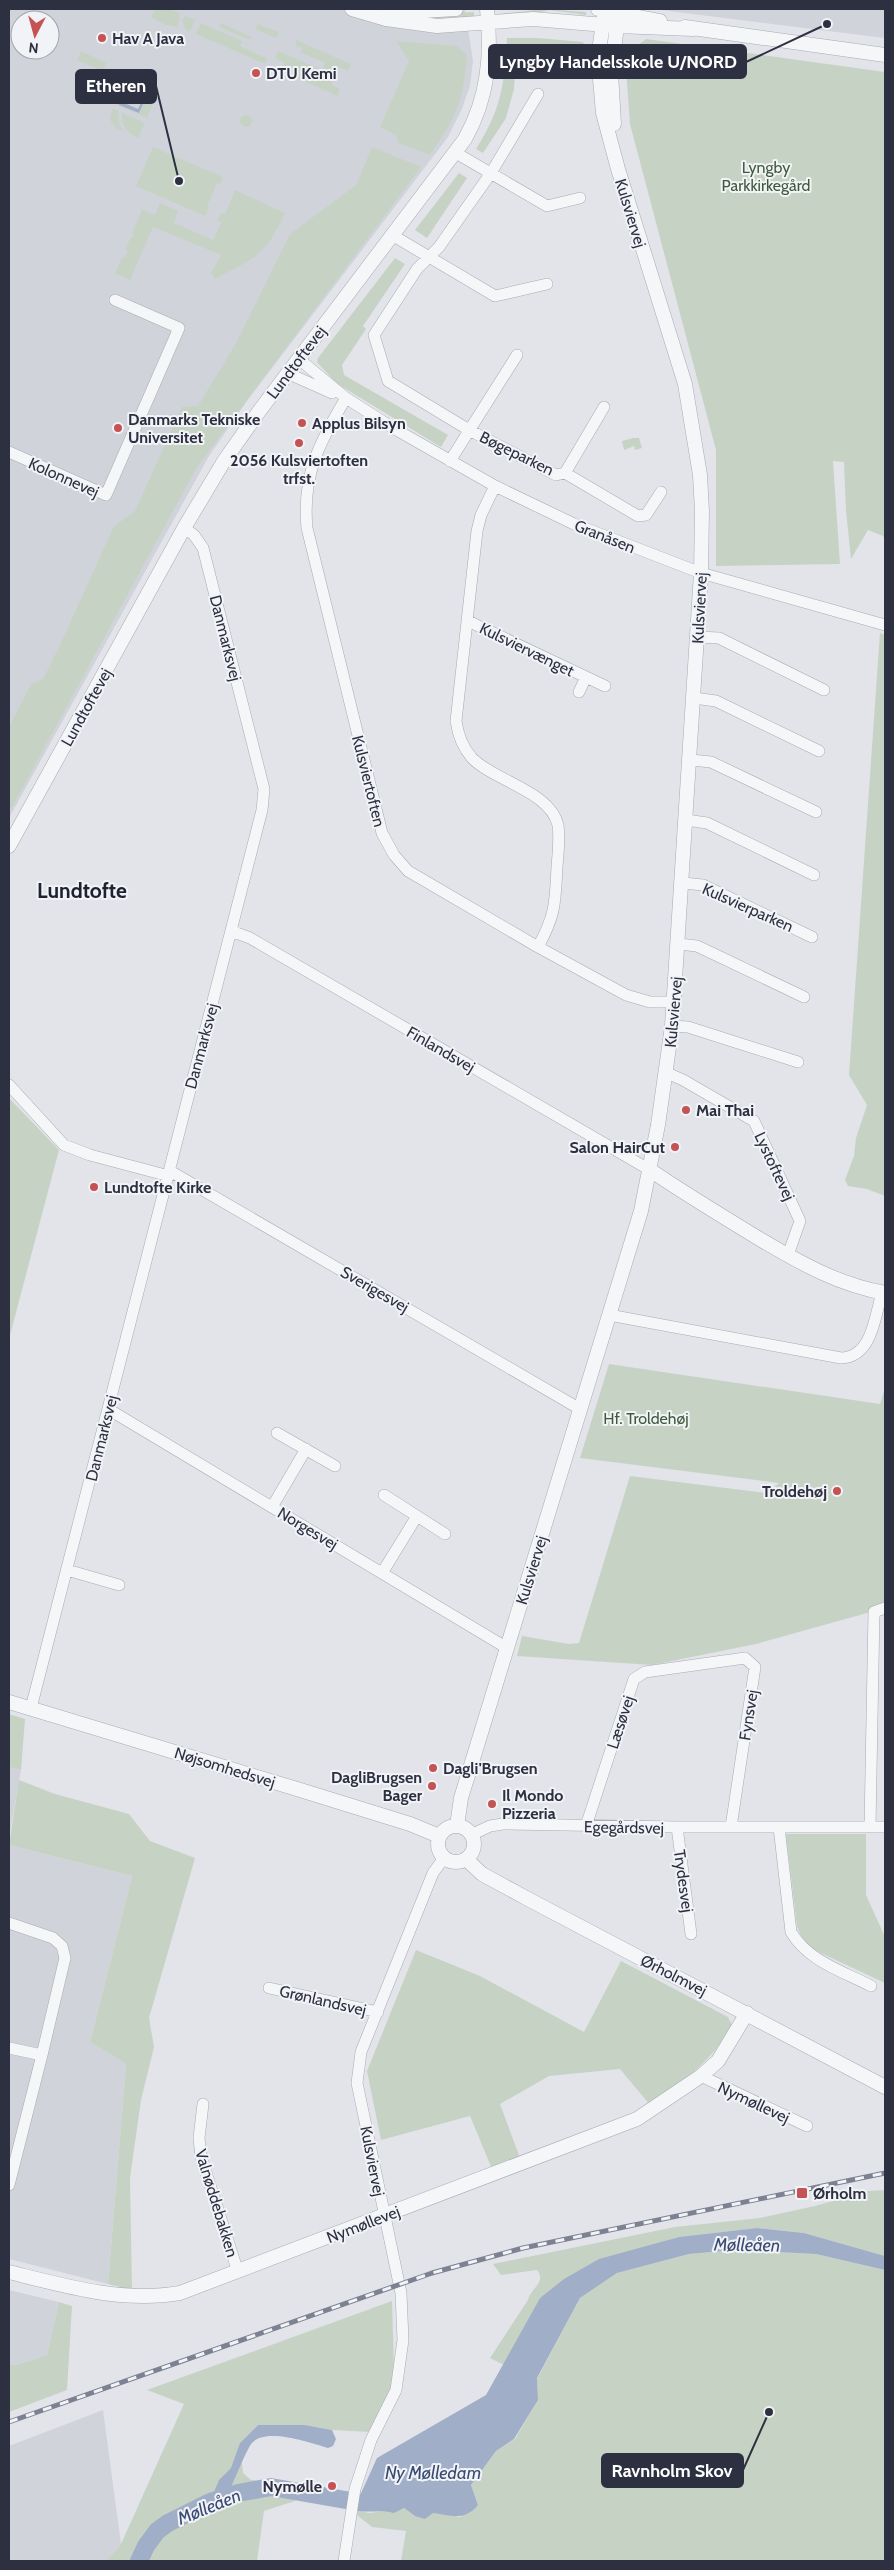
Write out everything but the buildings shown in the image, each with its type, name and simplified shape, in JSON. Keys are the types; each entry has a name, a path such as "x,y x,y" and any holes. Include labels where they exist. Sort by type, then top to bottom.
{"street":[{"path":"352,9 386,19 420,25 457,26 488,16 602,24 619,16"},
{"path":"388,9 426,11 456,9"},
{"path":"602,9 619,16 692,29 885,55"},
{"name":"Kulsviervej","path":"457,1826 461,1798 641,1211 667,1073 674,1002 698,636 702,502 692,420 684,384 603,113 600,79 602,9"},
{"name":"Lundtoftevej","path":"9,846 184,528 224,462 287,373 456,153 473,125 482,102 489,57 488,16"},
{"name":"Kulsviervej","path":"614,155 611,73 619,16"},
{"name":"Bøgeparken","path":"538,94 491,173 439,247 417,269 374,335 388,381 469,430 556,475 565,472 604,407"},
{"path":"456,153 548,206 580,198"},
{"path":"392,235 495,296 548,284"},
{"name":"Kolonnevej","path":"9,452 106,495 179,328 115,300"},
{"name":"Bøgeparken","path":"450,460 517,355"},
{"name":"Granåsen","path":"299,359 346,398"},
{"name":"Granåsen","path":"287,373 346,398 495,486 574,524 701,573 885,625"},
{"name":"Kulsviertoften","path":"346,398 321,440 312,464 307,486 306,522 382,833 394,855 408,871 538,947 626,995 650,1002 674,1002"},
{"name":"Bøgeparken","path":"565,472 638,516 646,515 661,492"},
{"name":"Kulsviervænget","path":"495,486 477,531 456,721 458,736 474,760 541,801 558,823 555,910 552,923 538,947"},
{"name":"Danmarksvej","path":"31,1708 262,810 264,789 203,548 194,535 184,528"},
{"name":"Kulsviervænget","path":"468,621 606,686"},
{"path":"698,636 719,638 824,690"},
{"name":"Kulsviervænget","path":"578,692 586,677"},
{"path":"694,698 716,701 819,751"},
{"path":"691,760 711,762 816,812"},
{"path":"686,820 708,823 814,875"},
{"name":"Kulsvierparken","path":"683,883 703,885 812,936"},
{"name":"Finlandsvej","path":"231,931 250,938 650,1170"},
{"path":"678,944 697,946 804,997"},
{"path":"672,1026 688,1027 798,1062"},
{"name":"Lystoftevej","path":"667,1073 754,1121 800,1221 788,1255"},
{"name":"Sverigesvej","path":"9,1085 64,1145 90,1155 169,1173 580,1409"},
{"path":"609,1315 841,1358 851,1358 865,1348 884,1293 839,1281 814,1270 706,1208 650,1170"},
{"name":"Norgesvej","path":"108,1409 507,1648"},
{"path":"277,1433 334,1466"},
{"path":"272,1507 306,1449"},
{"path":"384,1495 445,1534"},
{"path":"382,1573 417,1516"},
{"path":"67,1570 119,1585"},
{"path":"870,1827 874,1612 885,1608"},
{"name":"Fynsvej","path":"695,1665 746,1658 755,1667 731,1827"},
{"name":"Læsøvej","path":"586,1826 634,1679 645,1672 695,1665"},
{"name":"Nøjsomhedsvej","path":"9,1702 393,1819 439,1836"},
{"name":"Egegårdsvej","path":"471,1835 490,1826 503,1824 677,1828 885,1827"},
{"path":"457,1826 471,1835 473,1848 466,1859 455,1862 444,1858 438,1848 439,1836 444,1831 457,1826"},
{"path":"779,1827 791,1932 799,1945 810,1955 871,1986"},
{"name":"Trydesvej","path":"677,1828 691,1934"},
{"name":"Kulsviervej","path":"344,2561 353,2502 367,2450 396,2390 401,2371 402,2300 383,2216 358,2083 361,2052 433,1873 444,1858"},
{"name":"Ørholmvej","path":"466,1859 482,1874 885,2087"},
{"path":"9,1922 53,1938 62,1946 65,1958 9,2185"},
{"name":"Grønlandsvej","path":"269,1988 378,2012"},
{"name":"Nymøllevej","path":"9,2272 78,2289 135,2298 180,2293 614,2129 657,2107 701,2076 718,2061 747,2013"},
{"path":"9,2048 42,2055"},
{"name":"Nymøllevej","path":"701,2076 807,2126"},
{"name":"Valnøddebakken","path":"203,2104 199,2138 201,2157 238,2272"}],"shaded area":[{"name":"Danmarks Tekniske Universitet","path":"9,9 465,9 473,61 470,86 461,111 448,137 247,401 209,456 9,818"},
{"path":"653,9 885,9 885,38"},
{"path":"9,1767 21,1770 9,1837"},
{"path":"9,1845 132,1876 90,2042 126,2064 108,2284 9,2259"},
{"path":"9,2290 59,2302 47,2355 16,2365 9,2364"},
{"path":"103,2410 121,2544 106,2561 9,2561 9,2446"}],"green space":[{"path":"155,9 169,9 179,13 180,18 177,27 166,25 151,17"},
{"path":"544,9 586,12 586,15 549,10 534,14 499,16 499,14"},
{"path":"474,12 474,19 440,20 408,16"},
{"path":"185,16 195,20 190,32 185,29 182,20"},
{"path":"201,23 242,41 240,46 268,59 265,64 196,34"},
{"path":"221,23 252,37 250,40 219,27"},
{"path":"258,24 279,32 276,38 255,29"},
{"path":"507,38 537,38 583,42 588,52 517,45 514,89 506,118 483,153 476,149 491,121 500,96 505,69"},
{"name":"Lyngby Parkkirkegård","path":"646,39 885,72 885,540 883,536 868,530 851,559 846,511 844,462 833,461 840,564 716,566 716,450 630,124 625,55"},
{"path":"296,40 351,64 348,71 339,67 332,85 340,89 338,96 281,71 284,63 275,58 278,51 322,70 325,63 300,52 303,48 296,46"},
{"path":"396,41 457,46 467,55 461,98 453,119 430,155 398,143 397,136 380,127 409,61"},
{"path":"81,51 106,63 103,71 77,60"},
{"path":"125,80 129,82 119,105 139,113 149,91 157,94 147,118 114,104"},
{"path":"112,108 118,111 119,123 124,132 116,128 110,120"},
{"path":"122,113 145,123 138,138 126,128 122,121"},
{"path":"246,115 252,121 246,127 240,121"},
{"path":"153,147 223,177 220,184 217,183 207,206 209,208 205,216 136,186"},
{"path":"372,147 421,167 197,467 11,809 9,807 9,727 31,684 43,679 114,526 135,511 182,407 198,406 235,345 290,234 356,185"},
{"path":"459,173 467,178 427,238 415,230"},
{"path":"235,190 285,213 265,248 250,260 215,279 211,273 221,255 153,227 130,280 115,273 122,257 125,257 128,251 125,249 134,235 132,233 142,209 155,215 160,203 178,211 174,223 213,240 221,223 217,221 221,213 225,214"},
{"path":"395,258 405,264 363,326 366,329 342,365 344,375 448,435 441,447 336,383 317,362 318,358"},
{"path":"639,438 642,448 635,450 634,446 624,450 622,441"},
{"path":"880,633 885,635 885,1196 867,1189 848,1186 845,1180 854,1156 856,1138 867,1105 849,1075"},
{"path":"9,1098 59,1150 9,1339"},
{"name":"Hf. Troldehøj","path":"609,1364 880,1404 885,1388 885,1608 756,1644 652,1665 517,1656 522,1636 569,1644 579,1643 630,1476 766,1493 779,1483 580,1458"},
{"path":"9,1714 25,1719 21,1770 9,1767"},
{"path":"19,1780 55,1794 129,1814 150,1841 195,1858 149,2018 154,2047 141,2100 130,2178 132,2290 108,2284 126,2064 90,2042 132,1876 9,1845"},
{"path":"786,1834 866,1834 866,1895 885,1937 885,1983 810,1948 802,1939 797,1926"},
{"path":"416,1950 480,1976 584,2032 621,1961 728,2017 732,2025 724,2039 706,2061 686,2079 650,2105 620,2069 549,2076 500,2104 520,2158 492,2169 470,2116 381,2140 367,2071"},
{"path":"885,2190 885,2256 804,2233 757,2228 679,2237 645,2247 540,2298 504,2365 490,2358 540,2278 537,2270 501,2275 493,2264 675,2227 760,2218 815,2206 868,2191"},
{"path":"734,2250 816,2254 885,2270 885,2561 401,2561 406,2531 372,2527 357,2515 358,2511 370,2513 404,2508 415,2516 433,2513 460,2517 478,2505 471,2485 496,2451 515,2439 538,2400 537,2379 580,2298 617,2273 689,2254"},
{"path":"392,2301 394,2370 390,2390 371,2432 332,2430 305,2425 258,2425 240,2443 243,2473 251,2480 297,2485 295,2501 264,2511 257,2561 106,2561 121,2544 184,2404 147,2390"},
{"path":"59,2302 72,2306 67,2390 9,2412 9,2364 16,2365 47,2355"}],"water":[{"path":"129,82 135,84 131,86 124,103 138,109 146,92 137,88 138,85 149,91 139,113 119,105"},
{"name":"Ny Mølledam","path":"757,2228 804,2233 885,2256 885,2270 816,2254 734,2250 689,2254 617,2273 580,2298 537,2378 538,2400 514,2439 496,2451 471,2485 478,2505 473,2510 457,2516 433,2513 425,2519 415,2516 404,2508 394,2513 358,2511 357,2502 377,2458 486,2395 540,2298 564,2279 599,2259 679,2237"},
{"path":"258,2425 305,2425 332,2430 336,2439 333,2446 328,2448 278,2436 259,2438 250,2446 227,2496 210,2502 219,2480 231,2468 240,2443"}],"waterway":[{"name":"Mølleåen","path":"139,2561 146,2546 157,2531 168,2523 210,2502 238,2493 271,2487 357,2502"}],"railway":[{"path":"9,2422 432,2273 523,2248 885,2173"}],"place":[{"name":"Lyngby Handelsskole U/NORD","path":"827,24"},
{"name":"Hav A Java","path":"102,38"},
{"name":"DTU Kemi","path":"256,73"},
{"name":"Etheren","path":"179,181"},
{"name":"Applus Bilsyn","path":"302,423"},
{"name":"Danmarks Tekniske Universitet","path":"118,428"},
{"name":"2056 Kulsviertoften trfst.","path":"299,443"},
{"name":"Mai Thai","path":"686,1110"},
{"name":"Salon HairCut","path":"675,1147"},
{"name":"Lundtofte Kirke","path":"94,1187"},
{"name":"Troldehøj","path":"837,1491"},
{"name":"Dagli'Brugsen","path":"433,1768"},
{"name":"DagliBrugsen Bager","path":"432,1786"},
{"name":"Il Mondo Pizzeria","path":"492,1804"},
{"name":"Ørholm","path":"802,2193"},
{"name":"Ravnholm Skov","path":"769,2412"},
{"name":"Nymølle","path":"332,2486"}],"district":[{"name":"Lundtofte","path":"82,891"}]}
